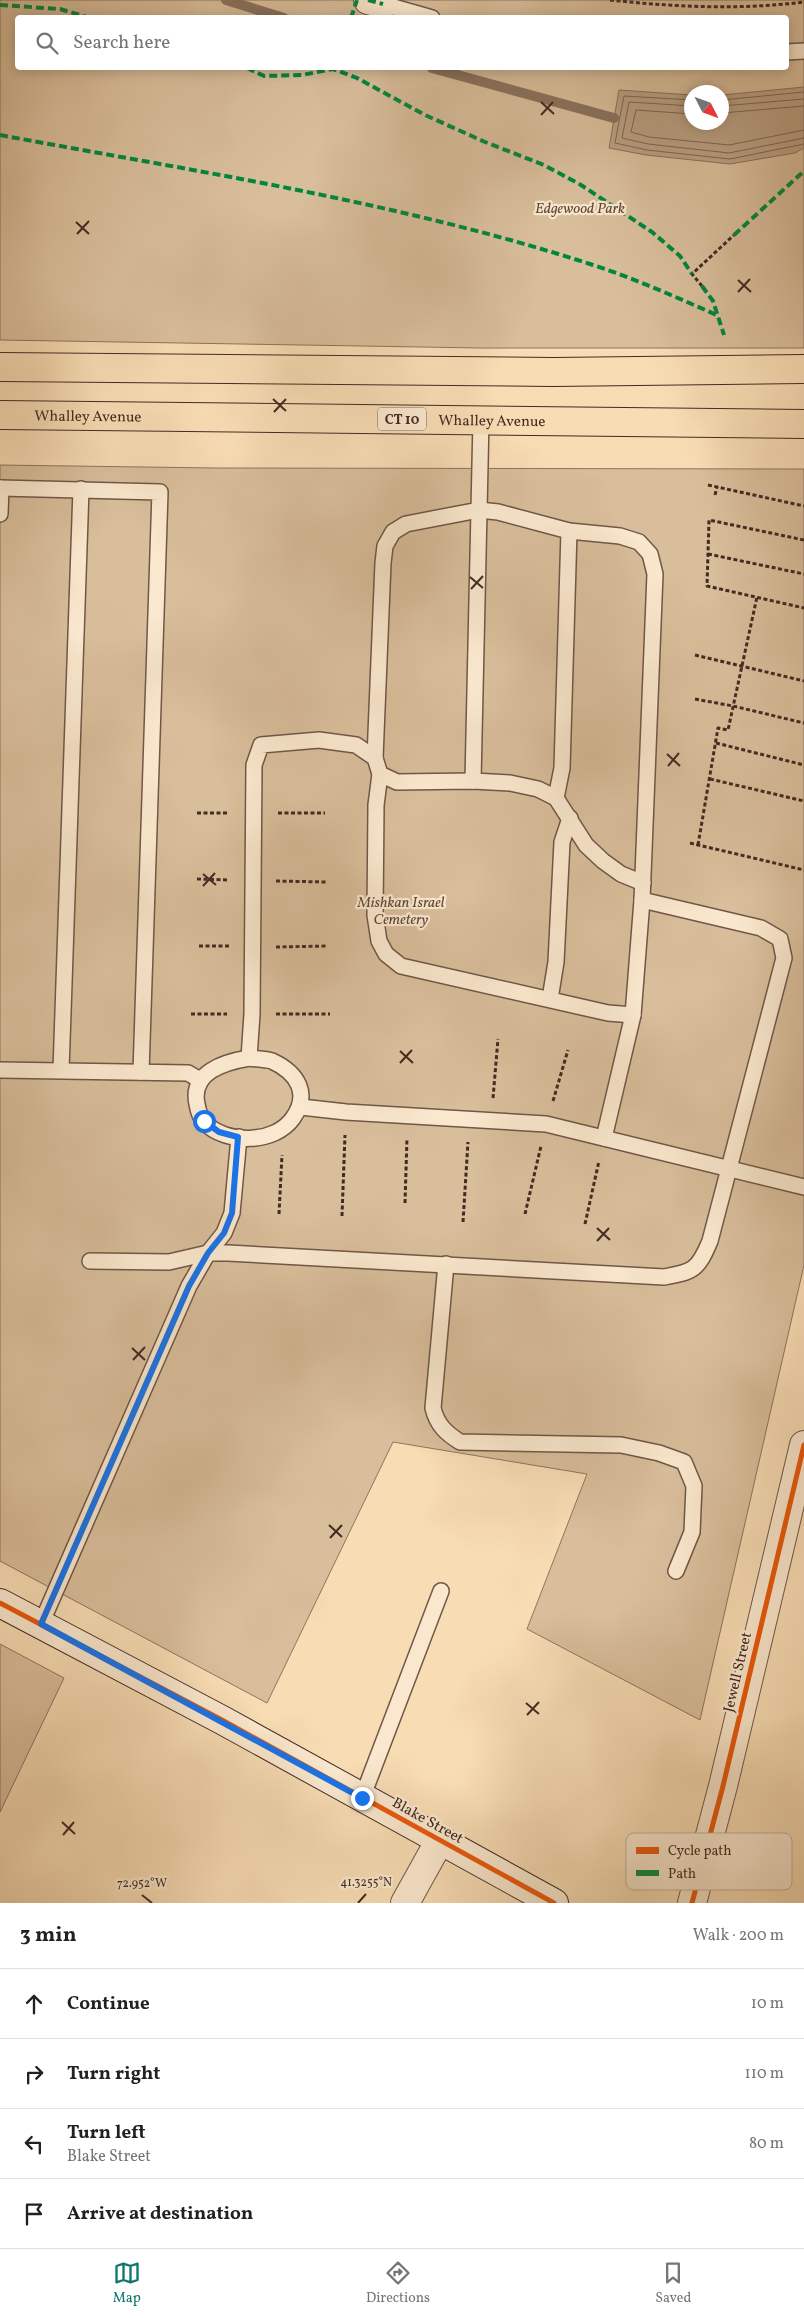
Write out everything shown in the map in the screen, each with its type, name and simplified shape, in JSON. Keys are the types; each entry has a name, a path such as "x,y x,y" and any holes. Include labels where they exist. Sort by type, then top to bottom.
{"main road":[{"path":"0,367 553,372 804,369"},
{"name":"Whalley Avenue","path":"0,415 804,424"}],"street":[{"name":"Jewell Street","path":"711,1833 804,1445"},
{"name":"Blake Street","path":"0,1603 554,1903"},
{"path":"404,1903 440,1840"},
{"name":"Jewell Street","path":"692,1903 695,1890"}],"lane":[{"path":"375,2 421,15"},
{"path":"789,52 804,51"},
{"path":"473,781 481,420"},
{"path":"0,514 0,488 160,492 141,1072"},
{"path":"61,1070 81,489"},
{"path":"604,1138 633,1015 643,882 654,574 650,554 638,542 620,536 569,531 498,512 479,510 406,524 393,532 385,546 383,562 376,758 380,774 376,805 375,915 379,941 386,954 401,966 608,1013 633,1015"},
{"path":"556,798 562,768 569,531"},
{"path":"249,1058 252,1014 254,765 261,745 319,740 356,745 376,758"},
{"path":"380,774 397,782 473,781 510,784 538,789 556,798 586,846 621,874 643,882"},
{"path":"550,999 556,962 562,842 570,818"},
{"path":"90,1261 169,1262 208,1253 446,1264 664,1277 689,1272 704,1257 710,1241 784,958 780,939 760,928 642,900"},
{"path":"249,1058 271,1061 291,1074 298,1082 301,1094 301,1107 290,1122 279,1132 261,1137 238,1137 219,1132 204,1121 198,1111 195,1097 200,1080 214,1068 231,1061 249,1058"},
{"path":"0,1070 188,1073 200,1080"},
{"path":"301,1107 346,1112 546,1124 804,1187"},
{"path":"41,1624 189,1286 208,1253 224,1233 232,1213 238,1137"},
{"path":"446,1264 432,1408 436,1420 445,1432 460,1442 621,1445 659,1453 684,1462 694,1486 692,1532 676,1571"},
{"path":"362,1798 442,1591"}],"path":[{"path":"610,0 729,8 797,1 804,2"},
{"path":"702,286 692,274 734,235"},
{"path":"708,485 804,506"},
{"path":"715,495 717,487"},
{"path":"804,540 709,520 707,586 804,608"},
{"path":"708,554 804,574"},
{"path":"698,845 718,728 728,730 757,597"},
{"path":"696,655 804,681"},
{"path":"695,699 804,723"},
{"path":"716,743 804,765"},
{"path":"710,779 804,801"},
{"path":"690,843 804,870"},
{"path":"491,1120 498,1039"},
{"path":"525,1214 546,1124 568,1050"},
{"path":"342,1216 346,1112"},
{"path":"405,1203 407,1115"},
{"path":"463,1222 469,1119"},
{"path":"279,1132 282,1148 279,1214"},
{"path":"585,1224 604,1138"}],"green space":[{"name":"Edgewood Park","path":"0,0 804,0 804,348 481,348 0,340"},
{"name":"Mishkan Israel Cemetery","path":"0,465 215,468 804,469 804,1265 700,1720 527,1629 587,1474 393,1442 267,1703 0,1561"},
{"path":"0,1644 64,1678 0,1812"}],"water":[{"path":"804,87 804,148 795,153 730,164 646,155 609,148 619,90 684,95 684,130 729,130 729,94"}],"waterway":[{"path":"226,0 274,15"},
{"path":"439,70 614,118"}],"marked path":[{"path":"352,15 357,0"},
{"path":"368,0 383,4"},
{"path":"0,5 60,9 80,15"},
{"path":"251,70 264,76 302,75 328,70"},
{"path":"336,70 357,78 425,115 485,142 544,165 581,185 652,232 680,256 692,274"},
{"path":"0,135 299,190 447,223 609,270 719,316"},
{"path":"734,235 804,171"},
{"path":"702,286 713,301 724,335"}],"cycle path":[{"path":"711,1833 804,1445"},
{"path":"0,1603 222,1720 554,1903"},
{"path":"692,1903 695,1890"}],"route":[{"path":"204,1121 219,1132 238,1137 232,1213 224,1233 208,1253 189,1286 41,1624 222,1720 362,1798"}]}
